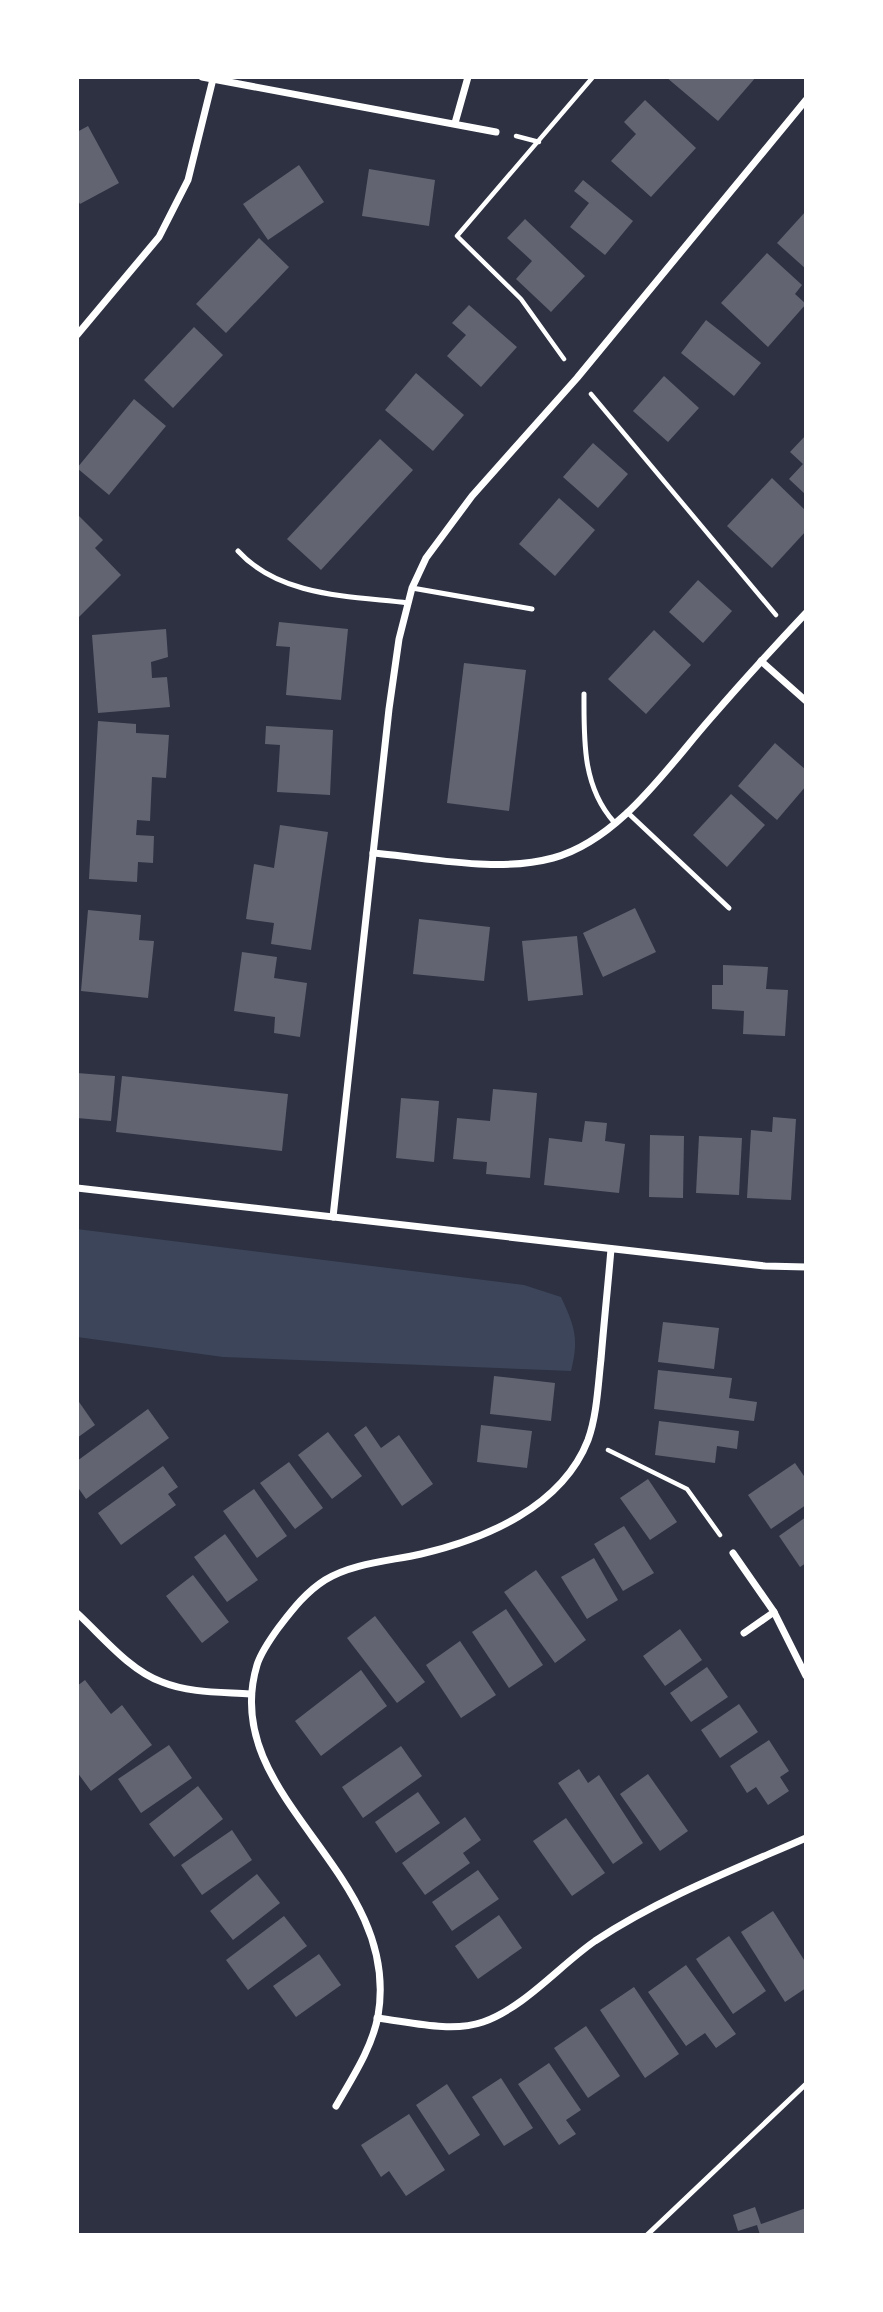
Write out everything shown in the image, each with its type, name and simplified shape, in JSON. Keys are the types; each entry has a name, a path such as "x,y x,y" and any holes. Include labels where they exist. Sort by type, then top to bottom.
{"street":[{"path":"202,77 496,132"},
{"path":"455,123 468,77"},
{"path":"77,335 159,237 188,180 213,79"},
{"path":"333,1217 389,709 412,588 426,558 472,496 577,378 806,100"},
{"path":"373,853 520,862 552,858 576,849 627,811 806,613"},
{"path":"761,661 806,701"},
{"path":"77,1188 611,1249 806,1267"},
{"path":"336,2106 359,2066 377,2018 381,1976 371,1936 346,1882 267,1770 253,1732 250,1693 258,1661 299,1601 327,1579 363,1565 424,1553 478,1536 516,1519 550,1494 573,1468 588,1440 597,1396 611,1249"},
{"path":"733,1553 774,1612 806,1675"},
{"path":"744,1633 774,1612"},
{"path":"77,1613 140,1671 162,1683 195,1690 250,1693"},
{"path":"377,2018 454,2027 483,2022 512,2006 595,1941 641,1914 806,1838"}],"lane":[{"path":"238,551 252,566 275,580 310,590 408,603"},
{"path":"412,588 531,610"},
{"path":"584,694 584,745 591,782 600,806 614,822"},
{"path":"627,811 729,908"},
{"path":"647,2235 806,2084"}],"path":[{"path":"588,1440 687,1489 733,1553"}],"shaded area":[{"path":"77,1229 524,1285 561,1297 574,1333 575,1350 571,1371 223,1357 77,1337"}],"building":[{"path":"666,77 756,77 718,121"},
{"path":"645,100 696,148 651,197 611,161 636,134 624,122"},
{"path":"88,126 119,183 80,204 77,199 77,132"},
{"path":"299,165 324,202 268,240 243,204"},
{"path":"369,169 435,180 429,226 362,216"},
{"path":"583,180 633,221 605,255 570,227 589,203 574,191"},
{"path":"806,211 806,269 777,243"},
{"path":"525,219 585,276 551,312 516,279 532,261 507,238"},
{"path":"259,238 289,267 226,333 196,304"},
{"path":"767,253 802,285 795,294 806,304 768,347 721,303"},
{"path":"469,305 517,347 481,387 447,356 466,335 452,323"},
{"path":"706,320 761,363 734,396 681,353"},
{"path":"194,327 223,355 173,408 144,380"},
{"path":"416,373 464,415 433,451 385,410"},
{"path":"664,376 699,408 668,442 633,411"},
{"path":"134,399 166,426 109,495 77,468"},
{"path":"806,435 806,495 789,479 803,464 790,452"},
{"path":"380,439 413,470 321,570 287,539"},
{"path":"593,443 628,474 598,508 563,477"},
{"path":"772,478 806,511 806,531 772,568 727,526"},
{"path":"559,498 595,530 555,576 519,544"},
{"path":"79,516 103,540 95,548 121,575 77,619"},
{"path":"698,580 732,611 703,643 669,612"},
{"path":"279,622 348,629 341,700 286,695 290,647 276,646"},
{"path":"166,629 168,657 151,662 152,678 167,677 170,707 98,713 92,635"},
{"path":"654,630 691,665 646,714 608,679"},
{"path":"464,663 526,670 509,811 447,803"},
{"path":"98,721 136,724 136,733 169,735 166,778 152,777 150,821 137,820 136,835 154,836 153,863 138,862 137,882 89,879"},
{"path":"266,726 333,730 330,795 277,792 280,745 265,744"},
{"path":"775,743 806,770 806,786 777,820 738,786"},
{"path":"731,794 765,825 727,867 693,835"},
{"path":"280,825 328,832 311,950 271,944 274,923 246,919 254,864 274,868"},
{"path":"635,908 656,952 603,977 583,933"},
{"path":"88,910 141,915 139,940 154,941 148,998 81,991"},
{"path":"419,919 490,927 484,981 413,974"},
{"path":"577,936 583,995 528,1001 522,941"},
{"path":"242,952 277,957 274,978 307,983 300,1037 274,1033 275,1017 234,1011"},
{"path":"723,965 768,967 766,989 788,990 785,1036 743,1034 744,1011 712,1009 712,985 723,985"},
{"path":"77,1073 115,1076 111,1121 77,1118"},
{"path":"122,1076 288,1094 282,1151 116,1132"},
{"path":"493,1089 537,1093 530,1178 486,1174 487,1162 453,1159 457,1118 490,1121"},
{"path":"401,1098 439,1101 434,1162 396,1158"},
{"path":"773,1117 796,1119 791,1200 747,1198 751,1130 772,1132"},
{"path":"585,1121 607,1123 605,1141 625,1144 619,1193 544,1185 549,1138 582,1142"},
{"path":"650,1135 684,1136 683,1198 649,1197"},
{"path":"699,1136 742,1138 739,1195 696,1193"},
{"path":"663,1322 719,1328 714,1369 658,1362"},
{"path":"658,1370 732,1378 729,1398 757,1402 754,1421 654,1409"},
{"path":"494,1376 555,1383 551,1421 490,1414"},
{"path":"77,1399 95,1425 77,1438"},
{"path":"148,1409 169,1438 86,1499 77,1486 77,1461"},
{"path":"659,1421 739,1431 737,1449 717,1446 715,1463 655,1455"},
{"path":"481,1425 532,1431 527,1468 477,1462"},
{"path":"366,1426 381,1448 399,1435 433,1484 402,1506 354,1435"},
{"path":"328,1432 362,1476 332,1499 298,1455"},
{"path":"289,1462 323,1508 295,1529 260,1483"},
{"path":"795,1463 806,1479 806,1505 771,1529 748,1495"},
{"path":"163,1466 178,1487 168,1494 176,1505 121,1545 98,1513"},
{"path":"648,1479 677,1522 650,1540 620,1498"},
{"path":"254,1489 287,1536 257,1558 223,1511"},
{"path":"806,1517 806,1563 800,1567 779,1536"},
{"path":"624,1526 654,1573 623,1591 594,1544"},
{"path":"225,1534 258,1580 227,1602 194,1557"},
{"path":"594,1558 618,1600 587,1619 561,1577"},
{"path":"536,1570 586,1640 555,1663 504,1592"},
{"path":"193,1575 229,1622 202,1643 166,1596"},
{"path":"506,1609 543,1665 509,1688 472,1632"},
{"path":"375,1616 425,1682 397,1703 347,1638"},
{"path":"680,1629 702,1660 665,1686 643,1656"},
{"path":"460,1641 496,1695 461,1718 426,1665"},
{"path":"707,1667 728,1697 691,1722 670,1693"},
{"path":"361,1670 387,1706 321,1756 295,1721"},
{"path":"85,1680 111,1714 122,1705 152,1745 91,1791 77,1772 77,1686"},
{"path":"739,1704 758,1732 720,1758 701,1730"},
{"path":"769,1740 789,1771 780,1777 789,1791 768,1805 756,1787 747,1793 730,1766"},
{"path":"169,1745 192,1778 141,1813 118,1779"},
{"path":"401,1746 422,1776 363,1818 342,1787"},
{"path":"579,1769 588,1783 599,1775 643,1843 613,1864 558,1783"},
{"path":"648,1774 688,1831 660,1851 620,1794"},
{"path":"198,1786 223,1819 174,1857 149,1824"},
{"path":"418,1792 440,1823 396,1853 375,1822"},
{"path":"465,1817 481,1840 463,1853 470,1863 425,1895 402,1863"},
{"path":"566,1818 605,1873 572,1896 533,1841"},
{"path":"232,1830 252,1860 202,1895 181,1865"},
{"path":"478,1870 499,1899 452,1931 432,1902"},
{"path":"257,1874 280,1903 233,1940 210,1911"},
{"path":"773,1911 806,1963 806,1988 785,2002 741,1932"},
{"path":"499,1915 522,1948 478,1979 455,1946"},
{"path":"284,1916 307,1946 248,1990 226,1960"},
{"path":"729,1936 766,1991 733,2014 696,1959"},
{"path":"319,1954 341,1985 296,2017 273,1986"},
{"path":"686,1965 736,2034 716,2048 705,2033 686,2046 648,1992"},
{"path":"634,1987 679,2054 645,2078 600,2010"},
{"path":"586,2026 620,2076 588,2098 554,2048"},
{"path":"549,2063 581,2110 566,2120 576,2134 559,2145 518,2084"},
{"path":"501,2078 533,2128 504,2146 472,2097"},
{"path":"447,2084 480,2135 449,2155 416,2105"},
{"path":"409,2114 445,2170 406,2196 389,2171 381,2177 361,2145"},
{"path":"755,2207 761,2224 806,2208 806,2235 760,2235 757,2225 738,2231 733,2215"}]}
